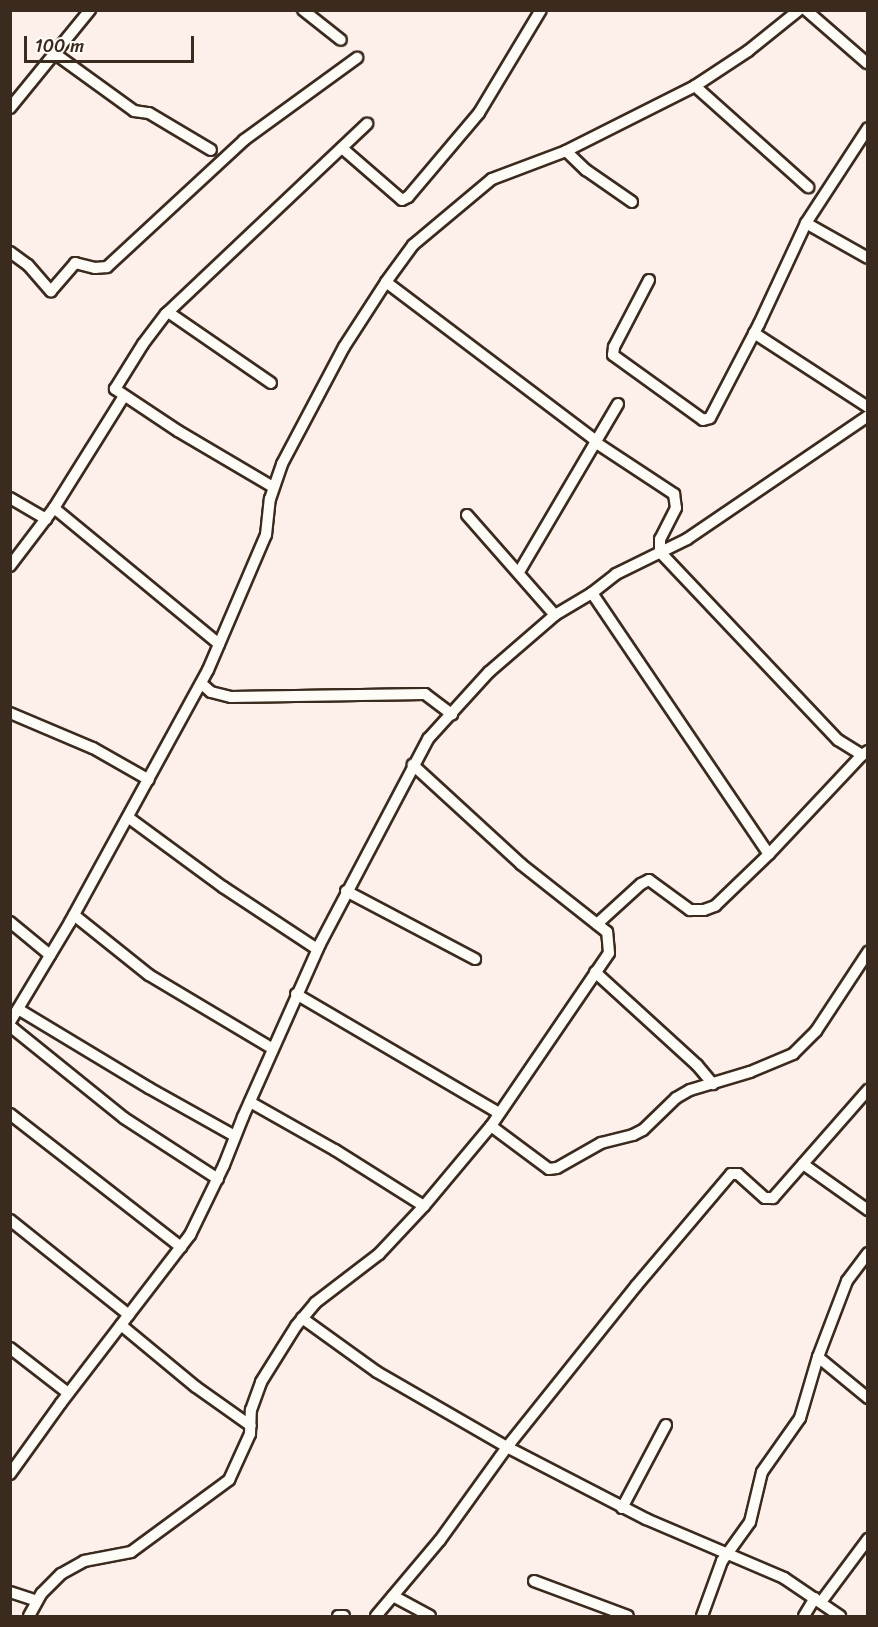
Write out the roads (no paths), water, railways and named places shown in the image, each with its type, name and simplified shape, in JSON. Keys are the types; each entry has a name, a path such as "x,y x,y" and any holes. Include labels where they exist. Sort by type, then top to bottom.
{"street":[{"path":"10,108 90,10"},
{"path":"303,10 341,40"},
{"path":"342,148 402,200 408,197 479,113 541,10"},
{"path":"218,1179 124,1118 10,1024 129,818 202,684 266,535 273,488 282,464 344,347 386,282 420,239 492,180 566,151 694,86 748,51 800,10"},
{"path":"806,10 867,63"},
{"path":"54,53 134,111 149,113 211,150"},
{"path":"10,252 28,265 51,291 75,263 95,268 107,267 244,140 357,58"},
{"path":"694,86 808,188"},
{"path":"273,488 124,396 115,388 168,312 367,124"},
{"path":"649,280 614,347 613,355 703,420 710,417 754,333 806,223 867,128"},
{"path":"566,151 581,166 632,202"},
{"path":"806,223 867,258"},
{"path":"386,282 595,441 674,494 676,508 660,539 660,552 838,740 865,753 724,899 704,910 683,907 649,880 597,924"},
{"path":"168,312 271,383"},
{"path":"754,333 867,407"},
{"path":"10,566 54,508 124,396"},
{"path":"519,572 618,404"},
{"path":"10,1474 68,1393 190,1235 218,1179 296,994 346,891 428,738 489,672 555,615 592,593 616,574 687,539 867,416"},
{"path":"10,498 46,519"},
{"path":"54,508 219,644"},
{"path":"467,515 555,615"},
{"path":"592,593 769,854"},
{"path":"202,684 211,692 231,697 425,693 452,714"},
{"path":"10,713 93,748 149,780"},
{"path":"29,1617 37,1601 62,1574 84,1561 131,1552 229,1480 246,1445 251,1426 251,1410 268,1367 302,1318 315,1304 379,1254 424,1206 491,1126 609,952 607,932 521,864 413,765"},
{"path":"129,818 223,887 318,949"},
{"path":"346,891 475,959"},
{"path":"74,915 149,975 273,1049"},
{"path":"10,922 50,955"},
{"path":"491,1126 549,1169 556,1168 601,1143 633,1136 643,1130 676,1098 690,1090 781,1061 806,1043 867,951"},
{"path":"595,972 697,1065 713,1084"},
{"path":"296,994 500,1113"},
{"path":"18,1010 235,1136"},
{"path":"376,1617 440,1540 507,1447 636,1286 731,1174 738,1174 757,1193 770,1200 867,1090"},
{"path":"250,1102 335,1150 424,1206"},
{"path":"10,1114 181,1247"},
{"path":"803,1164 867,1210"},
{"path":"10,1220 129,1315"},
{"path":"702,1617 727,1555 750,1521 762,1472 800,1418 818,1357 847,1281 867,1253"},
{"path":"302,1318 377,1372 507,1447 622,1508 784,1578 840,1617"},
{"path":"121,1325 196,1387 251,1426"},
{"path":"10,1348 68,1393"},
{"path":"818,1357 867,1398"},
{"path":"622,1508 666,1425"},
{"path":"804,1617 867,1539"},
{"path":"534,1581 628,1617"},
{"path":"10,1592 37,1601"},
{"path":"393,1596 430,1617"},
{"path":"338,1617 344,1617"}]}
